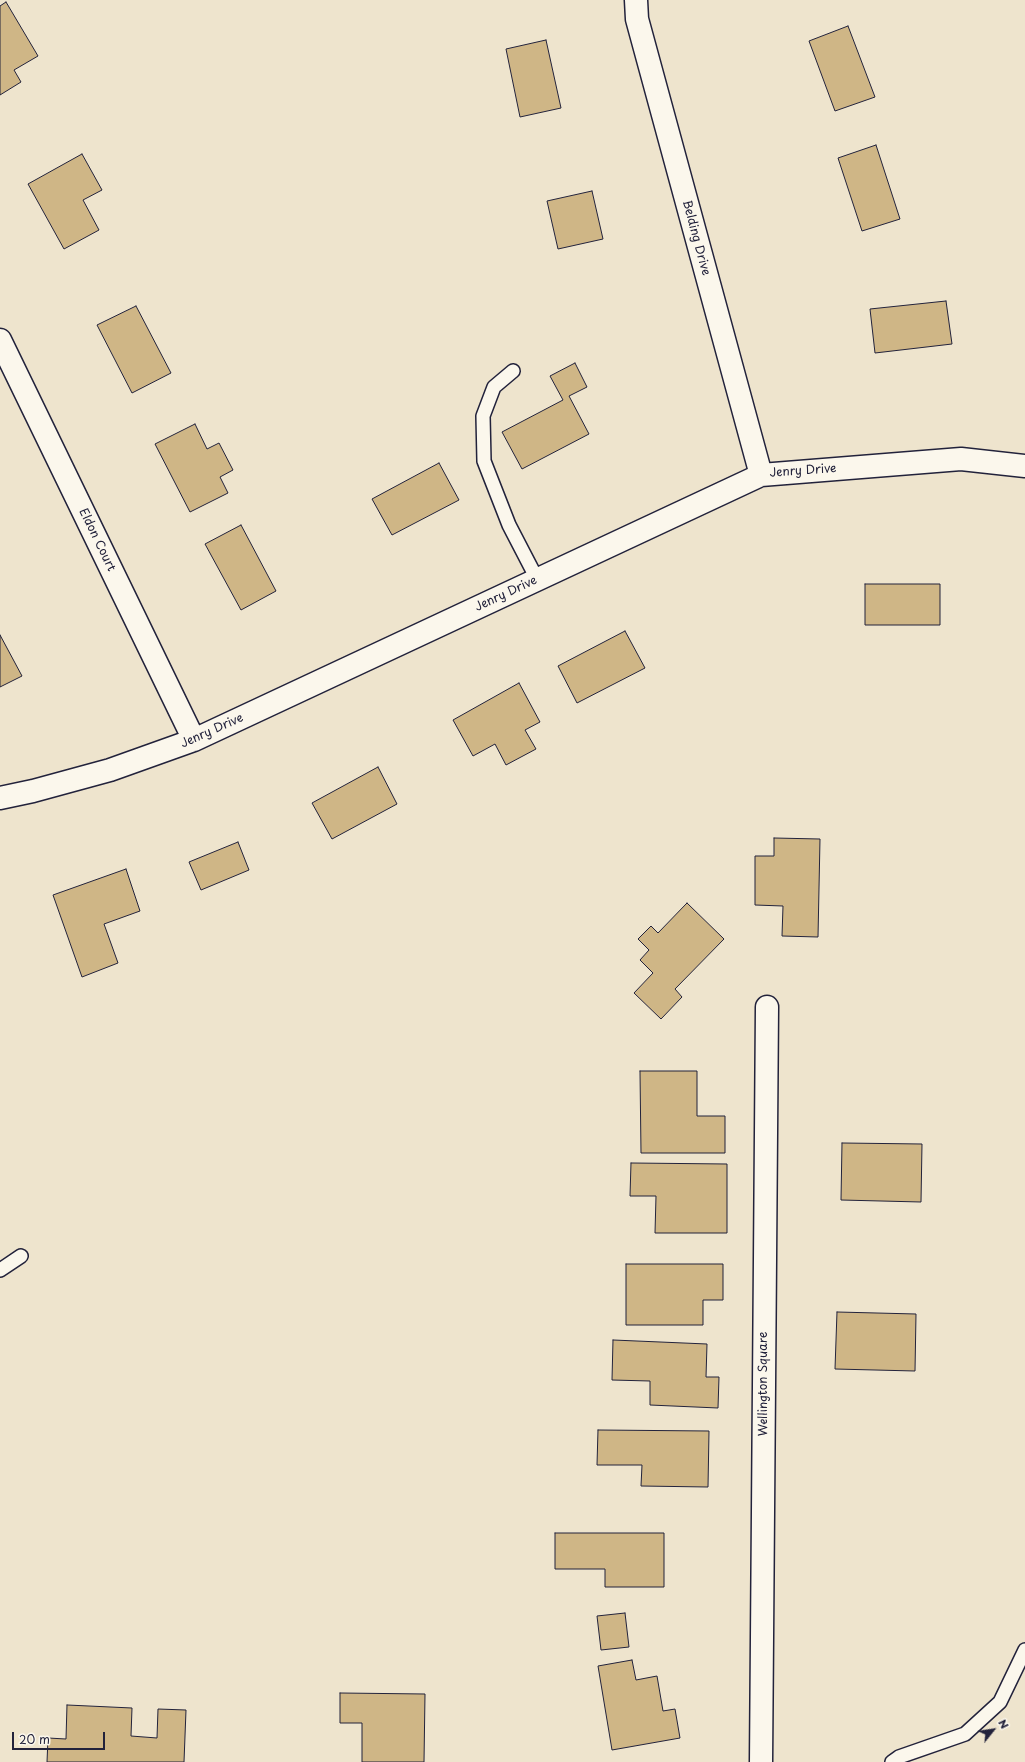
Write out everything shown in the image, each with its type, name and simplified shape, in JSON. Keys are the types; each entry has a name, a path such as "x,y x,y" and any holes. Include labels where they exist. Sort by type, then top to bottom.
{"street":[{"name":"Belding Drive","path":"636,0 636,19 761,475"},
{"name":"Eldon Court","path":"0,340 194,740"},
{"name":"Jenry Drive","path":"0,798 33,792 110,770 194,740 761,475 961,459 1025,466"},
{"name":"Wellington Square","path":"761,1762 767,1007"}],"lane":[{"path":"513,371 494,387 483,416 484,461 509,525 537,579"},
{"path":"0,1270 21,1256"},
{"path":"892,1762 899,1758 965,1734 1000,1702 1025,1650"}],"building":[{"path":"6,2 38,56 14,70 21,82 0,95 0,6"},
{"path":"848,26 875,97 835,111 809,41"},
{"path":"546,40 561,108 520,117 506,49"},
{"path":"876,145 900,219 862,231 838,158"},
{"path":"82,154 102,190 83,200 99,230 64,249 28,184"},
{"path":"592,191 603,239 558,249 547,201"},
{"path":"946,301 952,344 875,353 870,309"},
{"path":"136,306 171,373 132,393 97,325"},
{"path":"575,363 587,387 569,396 589,434 522,469 502,432 563,400 550,376"},
{"path":"195,424 207,449 219,443 233,470 220,477 228,493 190,512 155,444"},
{"path":"439,463 459,500 392,535 372,499"},
{"path":"241,525 276,591 241,610 205,544"},
{"path":"865,584 940,584 940,625 865,625"},
{"path":"625,631 645,668 577,703 558,666"},
{"path":"0,635 22,676 0,687"},
{"path":"519,683 540,722 525,730 536,749 506,765 495,744 473,756 453,720"},
{"path":"378,767 397,804 332,839 312,803"},
{"path":"774,838 820,839 818,937 782,936 783,906 755,905 755,856 774,856"},
{"path":"238,842 249,870 201,890 189,862"},
{"path":"126,869 140,911 104,924 118,963 82,977 53,895"},
{"path":"687,903 724,939 675,989 682,997 661,1019 634,993 653,973 640,960 649,950 638,939 651,926 658,933"},
{"path":"640,1071 697,1071 697,1116 725,1116 725,1153 641,1153"},
{"path":"842,1143 922,1144 921,1202 841,1200"},
{"path":"631,1163 727,1164 727,1233 655,1233 656,1196 630,1196"},
{"path":"626,1264 723,1264 723,1300 703,1300 703,1325 626,1325"},
{"path":"837,1312 916,1314 915,1371 835,1369"},
{"path":"613,1340 707,1344 706,1377 719,1377 718,1408 650,1405 650,1381 612,1380"},
{"path":"598,1430 709,1431 708,1487 641,1486 642,1465 597,1465"},
{"path":"555,1533 664,1533 664,1587 605,1587 605,1569 555,1569"},
{"path":"625,1613 629,1647 601,1650 597,1616"},
{"path":"632,1660 636,1680 657,1676 663,1711 675,1709 680,1738 612,1750 598,1666"},
{"path":"340,1693 425,1694 424,1762 362,1762 362,1723 340,1723"},
{"path":"67,1705 132,1708 131,1736 157,1738 158,1709 186,1710 184,1762 47,1762 48,1738 66,1739"}]}
